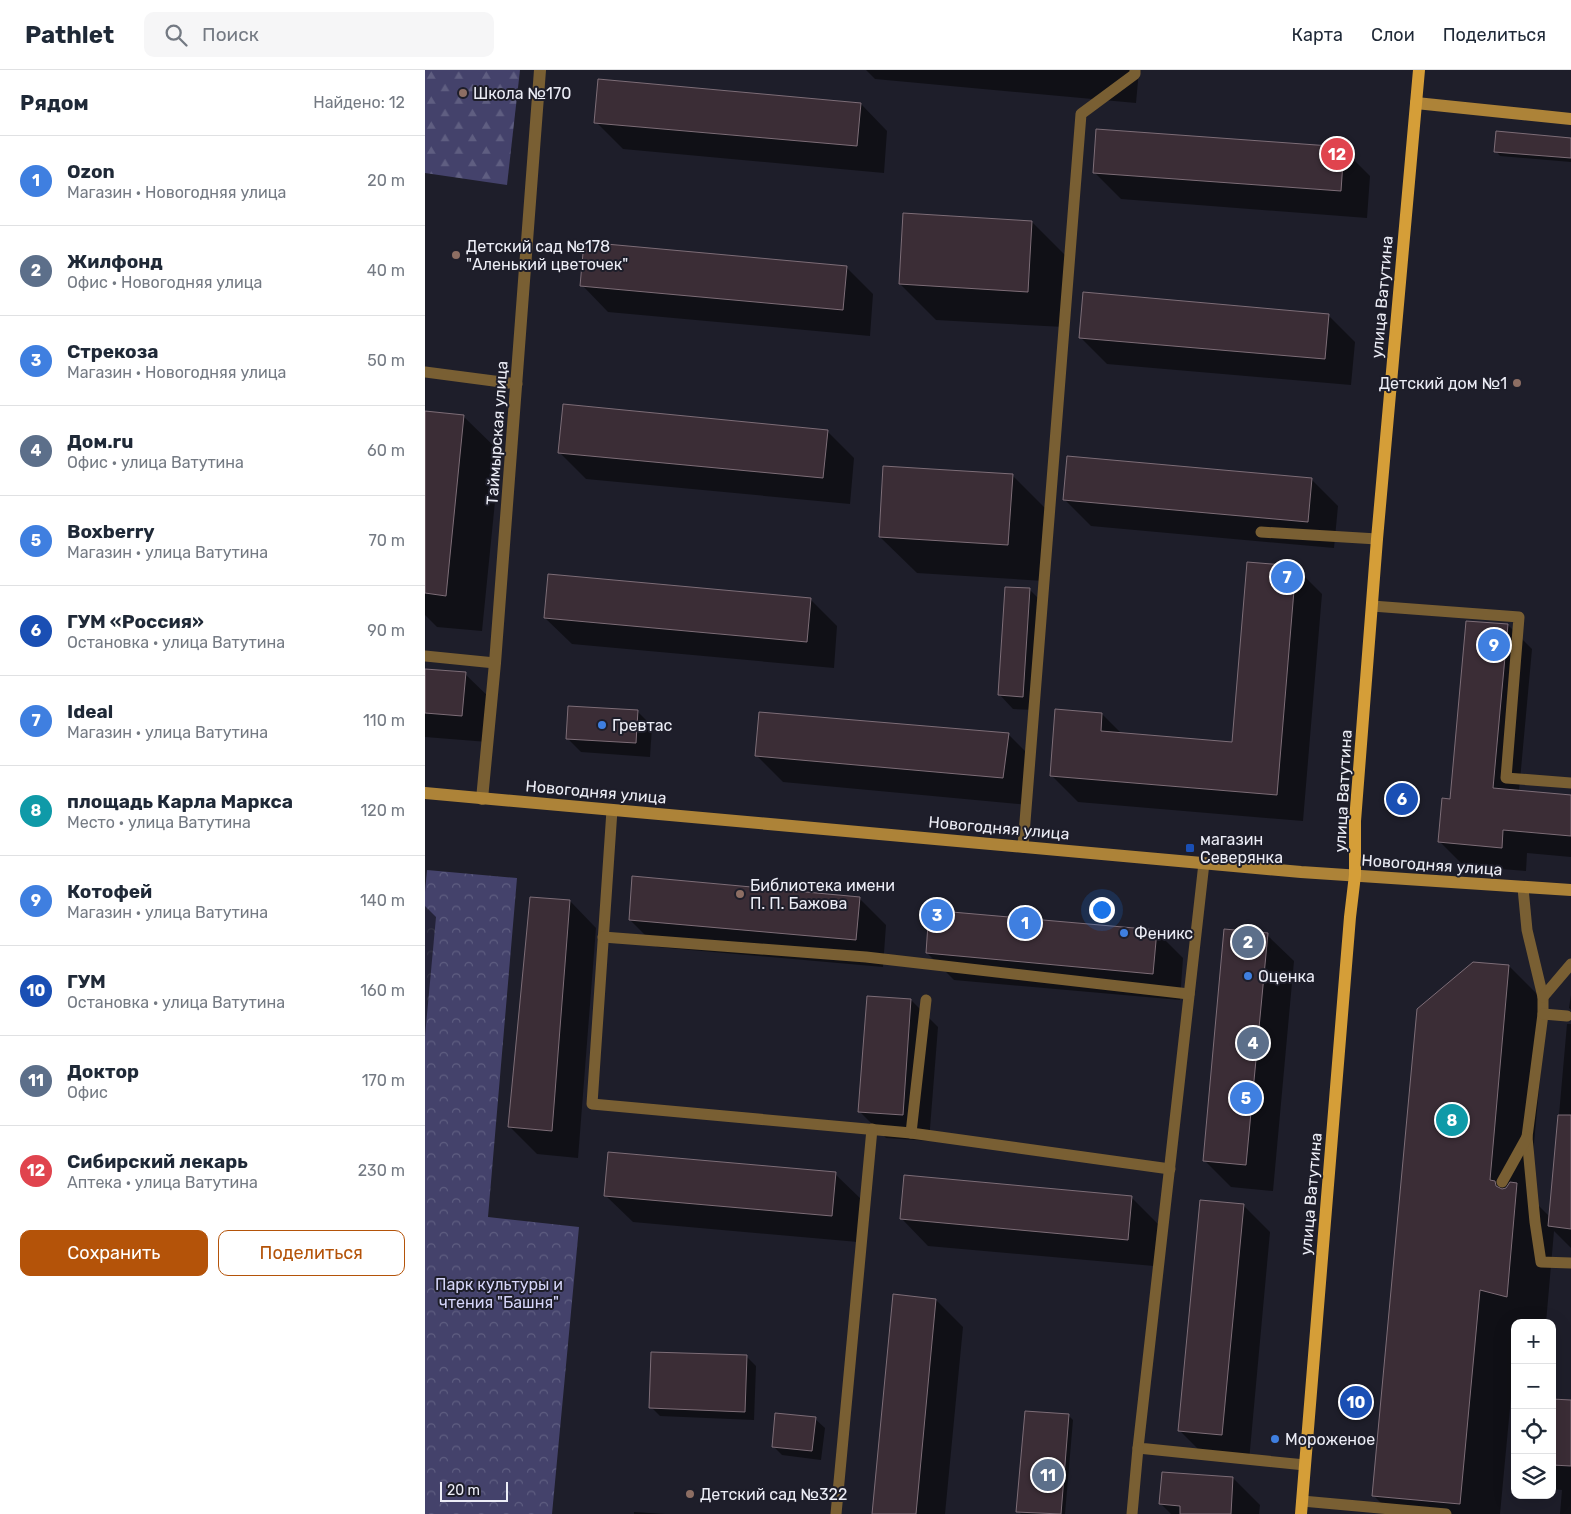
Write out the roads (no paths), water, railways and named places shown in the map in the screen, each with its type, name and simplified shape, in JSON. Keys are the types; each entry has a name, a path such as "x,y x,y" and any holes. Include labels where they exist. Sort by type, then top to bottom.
{"main road":[{"name":"улица Ватутина","path":"1301,1514 1350,917 1355,876 1355,821 1377,539 1419,70"}],"street":[{"name":"Таймырская улица","path":"481,798 495,664 541,70"},
{"path":"1416,103 1570,117"},
{"name":"Новогодняя улица","path":"425,794 1355,876 1571,890"}],"lane":[{"path":"1023,847 1081,114 1135,74 1135,70"},
{"path":"425,372 517,384"},
{"path":"1261,532 1377,539"},
{"path":"1372,606 1519,617 1507,778 1571,783"},
{"path":"426,655 495,664"},
{"path":"613,810 592,1104 911,1133 1170,1169"},
{"path":"1132,1514 1204,863"},
{"path":"1523,888 1527,930 1543,996 1543,1014 1527,1137 1535,1222 1541,1262 1571,1263"},
{"path":"603,937 866,957 1189,994"},
{"path":"1543,996 1571,964"},
{"path":"911,1133 926,1000"},
{"path":"1543,1014 1567,1016"},
{"path":"837,1514 872,1129"},
{"path":"1502,1182 1527,1137"},
{"path":"1139,1448 1305,1465"},
{"path":"1302,1500 1446,1514"}],"place":[{"name":"Школа №170","path":"463,93"},
{"name":"Сибирский лекарь","path":"1337,154"},
{"name":"Детский сад №178 \"Аленький цветочек\"","path":"456,255"},
{"name":"Детский дом №1","path":"1517,383"},
{"name":"Ideal","path":"1287,577"},
{"name":"Котофей","path":"1494,645"},
{"name":"Гревтас","path":"602,725"},
{"name":"ГУМ «Россия»","path":"1402,799"},
{"name":"магазин Северянка","path":"1190,848"},
{"name":"Библиотека имени П. П. Бажова","path":"740,894"},
{"name":"Стрекоза","path":"937,915"},
{"name":"Ozon","path":"1025,923"},
{"name":"Феникс","path":"1124,933"},
{"name":"Жилфонд","path":"1248,942"},
{"name":"Оценка","path":"1248,976"},
{"name":"Дом.ru","path":"1253,1043"},
{"name":"Boxberry","path":"1246,1098"},
{"name":"площадь Карла Маркса","path":"1452,1120"},
{"name":"ГУМ","path":"1356,1402"},
{"name":"Мороженое","path":"1275,1439"},
{"name":"Доктор","path":"1048,1475"},
{"name":"Детский сад №322","path":"690,1494"}],"park label":[{"name":"Парк культуры и чтения \"Башня\"","path":"499,1293"}]}
